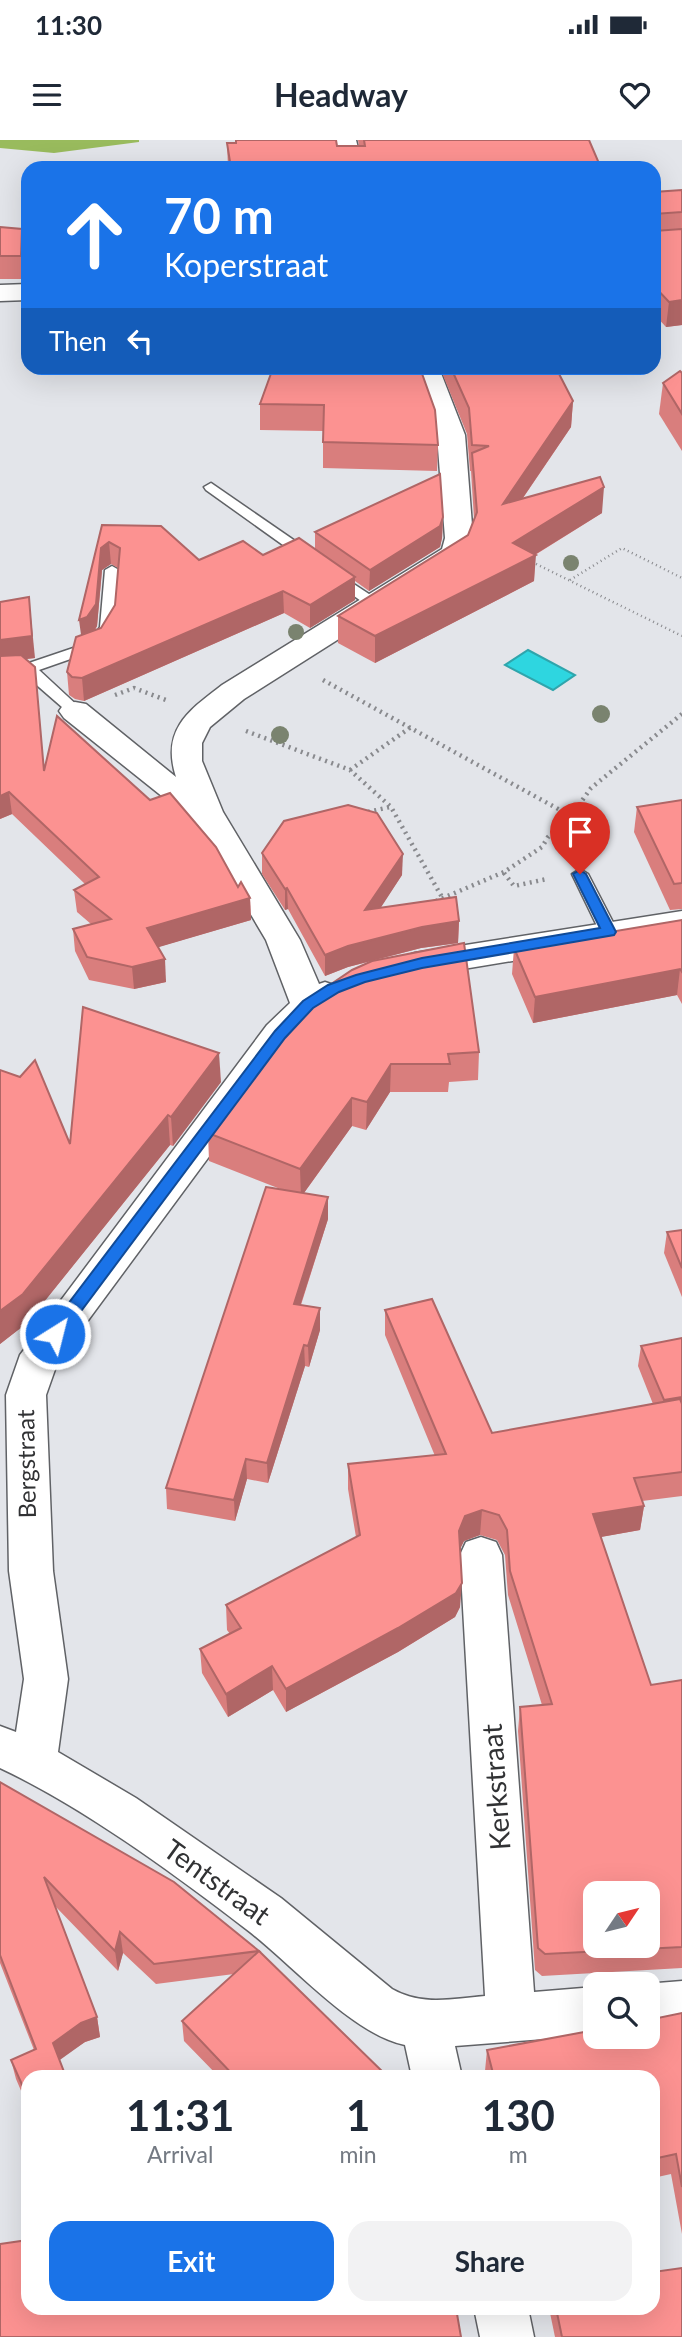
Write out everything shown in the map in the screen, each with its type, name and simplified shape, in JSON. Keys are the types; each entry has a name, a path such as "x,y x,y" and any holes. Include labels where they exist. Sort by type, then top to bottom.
{"street":[{"path":"345,140 350,161"},
{"path":"0,293 21,292"},
{"path":"308,1005 282,938 212,823 189,771 186,744 203,715 284,659 455,553 459,546 451,435 429,375"},
{"path":"75,711 212,823"},
{"path":"385,972 422,963 682,922"},
{"name":"Bergstraat","path":"17,1754 46,1679 31,1571 25,1455 26,1395 40,1355 280,1034 308,1005 334,989 352,982"},
{"name":"Kerkstraat","path":"481,1555 511,2018"},
{"name":"Tentstraat","path":"17,1754 120,1813 264,1914 375,2006 401,2021 426,2025"},
{"path":"660,2006 682,2004"},
{"path":"436,2070 426,2025 583,2012"},
{"path":"503,2315 507,2337"}],"lane":[{"path":"211,486 373,603"},
{"path":"0,670 28,669 97,645 107,627 111,570"},
{"path":"28,669 75,711"},
{"path":"580,874 609,932"}],"path":[{"path":"569,580 622,548 682,578"},
{"path":"527,559 682,636"},
{"path":"284,659 571,816"},
{"path":"134,688 350,770 391,807 443,899"},
{"path":"430,902 504,873 542,847 548,837 571,816 591,788 682,714"},
{"path":"350,770 411,727"},
{"path":"365,813 391,807"},
{"path":"504,873 514,886 580,874"}],"green space":[{"path":"0,140 139,142 54,153 0,148"}],"water":[{"path":"528,650 575,675 553,690 505,665"}],"building":[{"path":"236,140 336,140 337,146 365,146 364,140 589,140 598,161 230,161 227,143 236,143"},
{"path":"682,190 682,212 661,214 661,192"},
{"path":"0,227 21,229 21,256 0,256"},
{"path":"682,229 682,300 669,302 661,293 661,231"},
{"path":"680,371 682,373 682,414 663,383"},
{"path":"270,375 422,375 435,410 438,445 323,442 324,405 260,404"},
{"path":"454,375 560,375 573,401 503,504 600,477 604,487 513,543 536,555 375,636 338,616 468,535 477,512 472,453 489,446 472,445 469,408"},
{"path":"440,474 443,517 440,526 370,570 315,532"},
{"path":"102,525 161,526 199,560 243,541 263,555 299,538 355,577 310,605 283,591 82,678 72,677 67,672 76,637 101,628 115,605 120,548 109,542 101,548 96,604 87,617 79,620"},
{"path":"29,597 32,636 0,640 0,602"},
{"path":"21,655 35,667 44,771 57,716 150,800 170,793 216,847 238,887 241,882 250,898 147,928 165,959 132,967 87,957 73,929 111,919 74,890 99,877 9,792 0,796 0,656"},
{"path":"682,800 682,883 674,884 637,807"},
{"path":"348,805 377,813 403,854 365,910 456,897 459,921 422,927 348,946 325,955 287,888 285,889 262,853 284,821"},
{"path":"682,920 682,972 680,969 535,997 514,948"},
{"path":"464,943 479,1052 448,1054 450,1064 391,1064 367,1102 352,1098 300,1169 208,1133 294,1017 312,997 352,970 372,961"},
{"path":"83,1007 219,1053 171,1117 168,1115 23,1294 0,1311 0,1070 20,1077 35,1060 70,1144"},
{"path":"266,1187 328,1197 294,1304 320,1308 308,1346 304,1345 267,1463 246,1459 234,1500 166,1488"},
{"path":"682,1230 682,1268 667,1232"},
{"path":"432,1299 492,1433 680,1399 682,1472 634,1478 644,1506 593,1514 651,1685 682,1680 682,1947 660,1948 660,1881 583,1881 583,1952 545,1954 538,1948 520,1707 552,1704 510,1571 507,1530 499,1515 482,1510 465,1516 459,1531 462,1583 456,1593 286,1689 272,1666 226,1694 200,1649 241,1628 226,1605 360,1535 348,1464 446,1454 385,1310"},
{"path":"682,1338 682,1397 664,1400 641,1346"},
{"path":"0,1782 174,1882 259,1951 154,1964 120,1932 115,1951 44,1877 97,2017 81,2023 53,2043 63,2070 21,2070 21,2082 11,2060 36,2049 0,1955"},
{"path":"259,1951 381,2070 228,2070 182,2021"},
{"path":"682,2013 682,2187 676,2154 660,2157 660,2070 492,2070 487,2050 583,2032 583,2049 660,2049 660,2018"},
{"path":"21,2241 21,2315 457,2315 461,2337 0,2337 0,2244"},
{"path":"682,2268 682,2337 562,2337 557,2315 660,2315 660,2271"}],"route":[{"path":"55,1334 280,1034 308,1005 334,989 361,978 422,963 609,932 580,874"}]}
